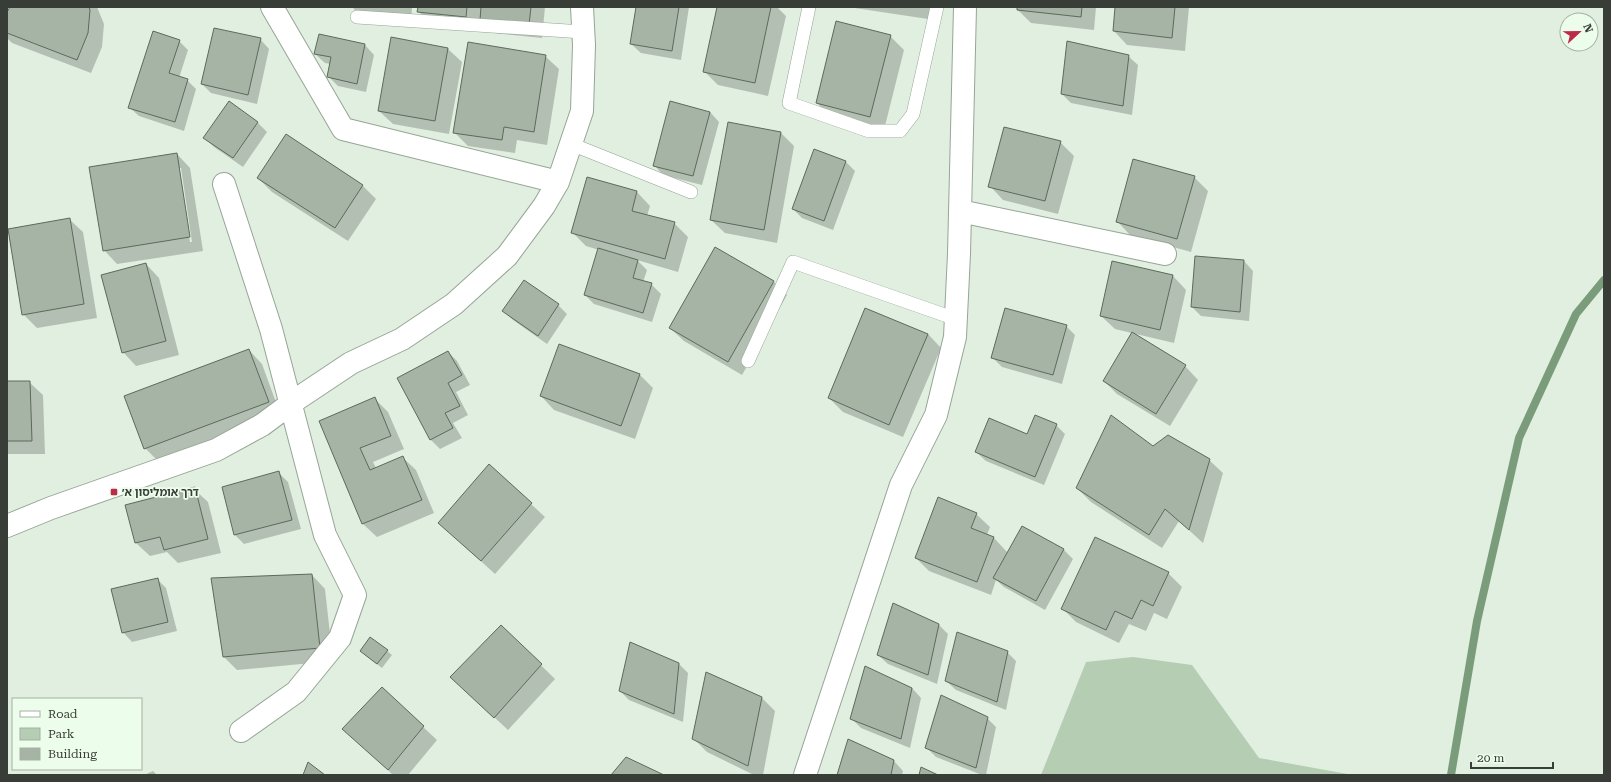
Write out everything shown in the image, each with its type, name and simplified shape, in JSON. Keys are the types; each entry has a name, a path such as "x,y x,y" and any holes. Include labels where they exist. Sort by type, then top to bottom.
{"street":[{"path":"272,7 343,129 558,182"},
{"path":"7,526 51,508 216,450 262,425 351,363 402,339 454,304 507,256 544,206 558,182 582,111 582,7"},
{"path":"805,775 901,485 936,415 955,337 960,212 965,7"},
{"path":"224,184 271,329 325,535 355,595 340,638 296,692 241,731"},
{"path":"960,212 1165,254"}],"lane":[{"path":"809,7 789,103 869,131 900,131 913,114 937,7"},
{"path":"357,17 583,32"},
{"path":"571,144 691,192"},
{"path":"748,361 793,262 956,319"}],"green space":[{"path":"1133,657 1192,665 1259,758 1353,775 1041,775 1086,662"}],"building":[{"path":"10,7 89,7 88,33 77,60 7,33 7,12"},
{"path":"418,7 467,7 466,17 417,12"},
{"path":"481,7 531,7 529,25 480,20"},
{"path":"636,7 679,7 672,51 630,44"},
{"path":"717,7 771,7 755,83 703,72"},
{"path":"1017,7 1082,7 1081,17 1017,10"},
{"path":"1115,7 1175,7 1172,38 1113,31"},
{"path":"836,21 891,35 870,117 816,103"},
{"path":"214,28 261,38 248,95 201,84"},
{"path":"153,31 180,40 169,73 188,79 175,122 128,108"},
{"path":"319,34 365,44 357,84 327,77 331,57 314,54"},
{"path":"391,37 448,48 435,121 378,111"},
{"path":"1067,41 1129,55 1123,106 1061,94"},
{"path":"468,42 546,55 534,132 504,127 502,140 453,133"},
{"path":"229,101 258,122 233,158 203,138"},
{"path":"670,101 710,112 693,176 653,166"},
{"path":"728,122 781,132 764,230 710,220"},
{"path":"1004,127 1061,141 1045,201 988,187"},
{"path":"286,134 363,185 335,228 257,178"},
{"path":"814,149 846,161 824,221 792,209"},
{"path":"177,153 190,237 103,251 89,167"},
{"path":"1133,159 1195,176 1177,239 1116,222"},
{"path":"587,177 637,191 632,211 675,222 665,259 571,233"},
{"path":"70,218 84,304 22,315 8,229"},
{"path":"715,247 774,281 728,362 669,328"},
{"path":"598,248 638,260 633,278 652,283 643,313 584,295"},
{"path":"1195,256 1244,260 1240,312 1191,307"},
{"path":"1112,261 1173,275 1160,330 1100,316"},
{"path":"146,263 166,341 122,353 101,275"},
{"path":"524,280 559,304 538,336 502,311"},
{"path":"865,308 928,334 889,425 828,398"},
{"path":"1005,308 1067,325 1053,375 991,358"},
{"path":"1132,332 1186,365 1156,414 1103,381"},
{"path":"559,344 640,374 621,426 540,396"},
{"path":"249,349 269,402 144,449 124,396"},
{"path":"448,351 462,375 448,383 460,406 445,413 453,428 430,440 397,378"},
{"path":"7,381 30,381 32,441 7,441"},
{"path":"375,397 391,436 360,448 370,470 403,456 422,500 362,524 319,421"},
{"path":"1035,415 1057,424 1035,477 975,452 989,418 1027,434"},
{"path":"1111,415 1153,446 1168,435 1210,459 1189,530 1165,509 1149,535 1076,488"},
{"path":"489,464 532,503 481,561 438,523"},
{"path":"279,471 292,520 234,535 222,487"},
{"path":"195,487 208,539 164,550 160,537 135,543 125,505"},
{"path":"938,497 977,513 971,528 994,537 977,582 915,558"},
{"path":"1022,526 1064,549 1036,601 993,578"},
{"path":"1095,537 1169,572 1153,606 1141,600 1132,619 1115,611 1106,630 1061,609"},
{"path":"312,574 320,648 223,657 211,578"},
{"path":"158,578 168,622 122,633 111,589"},
{"path":"893,603 939,624 928,675 877,655"},
{"path":"501,625 542,664 494,718 450,677"},
{"path":"957,632 1008,651 997,702 945,681"},
{"path":"370,637 388,650 377,664 360,651"},
{"path":"630,642 679,663 674,714 619,691"},
{"path":"865,666 912,688 901,739 850,719"},
{"path":"706,672 762,697 748,766 692,739"},
{"path":"382,687 424,726 388,770 342,729"},
{"path":"941,695 988,717 976,768 925,748"},
{"path":"848,739 894,760 891,775 837,775"},
{"path":"626,757 664,775 611,775"},
{"path":"308,762 325,775 303,775"},
{"path":"921,767 938,775 919,775"}],"waterway":[{"path":"1451,775 1477,621 1519,438 1576,314 1604,280"}],"place":[{"name":"דרך אומליסון א׳","path":"114,492"}]}
